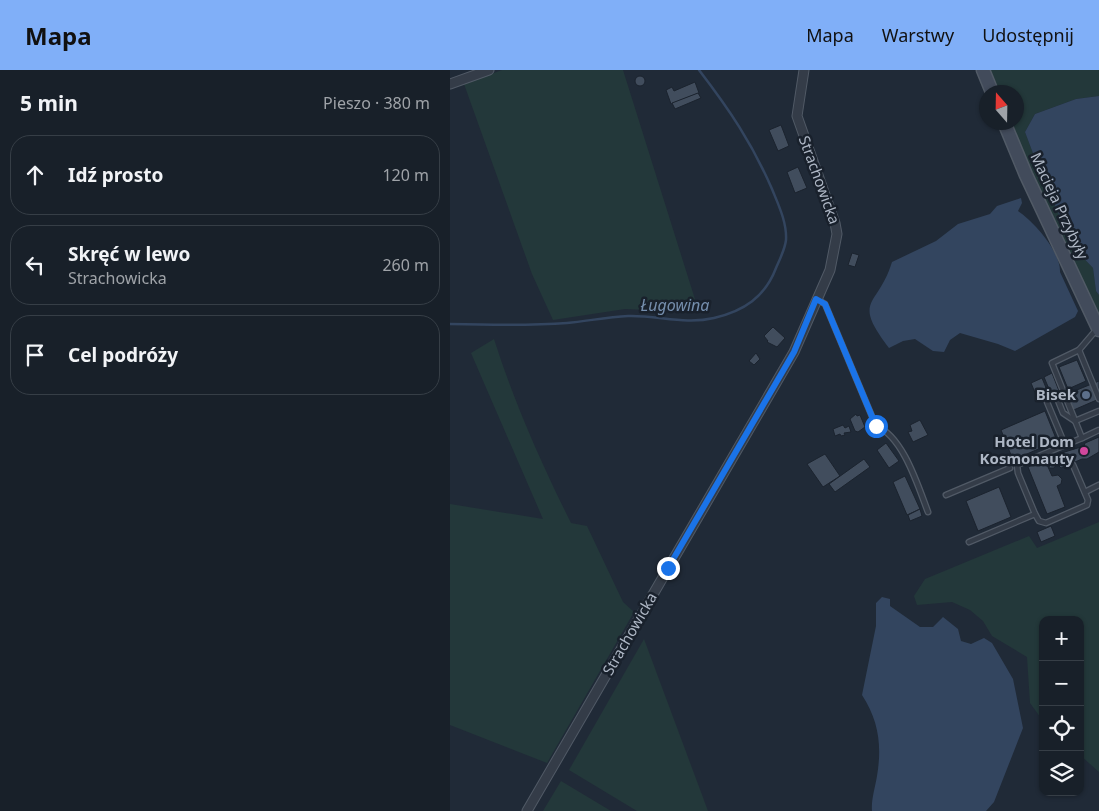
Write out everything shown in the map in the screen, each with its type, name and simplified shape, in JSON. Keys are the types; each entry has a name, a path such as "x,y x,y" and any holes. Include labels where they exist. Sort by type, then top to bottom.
{"street":[{"path":"450,84 489,70"},
{"name":"Strachowicka","path":"527,811 794,352 830,270 837,234 833,211 799,122 798,106 804,70"},
{"path":"983,70 989,85"},
{"name":"Macieja Przybyły","path":"1007,130 1026,175 1099,329"}],"lane":[{"path":"816,299 825,304 876,426 886,430 908,462 928,512"},
{"path":"1082,438 1052,363 1079,350 1099,329"},
{"path":"1079,350 1099,399"},
{"path":"1057,398 1063,413 1075,422"},
{"path":"1047,402 1065,445"},
{"path":"1075,422 1099,411"},
{"path":"1073,465 1088,500 1087,506 1046,523 1039,521 1018,473 1017,465 1099,430"},
{"path":"946,495 1010,468"},
{"path":"1084,492 1099,486"},
{"path":"969,542 1035,514"}],"green space":[{"path":"502,70 623,70 699,312 625,309 553,320 532,274 464,84"},
{"path":"987,70 1099,70 1099,96 1076,99 1035,114 1025,132 1073,247 1093,268 1096,291 1099,295 1099,322 1011,130 1024,130 1024,85 993,85"},
{"path":"494,339 510,386 529,432 571,523 587,526 623,602 634,612 547,763 450,725 450,504 543,519 471,353"},
{"path":"1099,522 1099,772 1084,759 1084,616 1039,616 1039,715 1030,703 1027,657 992,636 983,621 970,610 952,602 917,605 914,596 925,579 1029,536 1037,548"},
{"path":"644,639 708,811 637,811 569,770"},
{"path":"561,781 611,811 543,811"}],"water":[{"path":"1099,96 1099,295 1096,291 1093,268 1073,247 1025,132 1035,114 1076,99"},
{"path":"1021,198 1022,203 1018,211 1039,230 1056,256 1060,272 1078,311 1075,317 1015,351 960,333 950,340 944,352 933,351 915,339 903,341 889,348 871,320 870,311 871,304 892,262 936,241 958,224 990,214 997,206"},
{"path":"882,597 890,599 890,606 920,627 933,627 943,617 958,629 961,641 971,644 984,638 992,643 1013,679 1023,728 994,802 986,811 872,811 879,744 876,724 862,695 876,626 876,603"}],"building":[{"path":"638,76 642,76 645,81 644,85 638,86 635,83 635,79"},
{"path":"695,82 699,93 671,104 666,90 672,87 674,91"},
{"path":"698,93 701,98 675,109 672,103"},
{"path":"781,125 789,146 778,151 769,130"},
{"path":"798,167 807,188 795,193 787,172"},
{"path":"852,253 859,255 855,267 848,265"},
{"path":"773,327 785,338 777,347 767,342 764,336"},
{"path":"756,353 760,359 754,365 749,361"},
{"path":"1077,360 1086,381 1068,389 1059,367"},
{"path":"1052,373 1059,391 1051,394 1044,377"},
{"path":"1042,378 1049,395 1038,400 1031,383"},
{"path":"1099,381 1099,399 1069,412 1062,396"},
{"path":"1045,411 1057,441 1013,460 1001,430"},
{"path":"856,414 857,416 860,415 865,427 858,432 855,431 850,419"},
{"path":"920,420 928,435 913,442 908,432 912,431 910,425"},
{"path":"843,425 845,428 849,426 851,432 835,436 833,429"},
{"path":"1099,437 1099,452 1087,459 1082,459 1061,468 1057,464 1054,468 1049,468 1050,461 1056,461 1055,455 1084,446 1085,443"},
{"path":"886,443 899,461 889,468 877,450"},
{"path":"825,454 840,476 823,487 807,464"},
{"path":"864,459 870,467 835,492 829,484"},
{"path":"1045,460 1052,476 1058,475 1062,479 1061,484 1057,486 1065,507 1047,514 1028,467"},
{"path":"905,476 920,509 907,515 893,482"},
{"path":"999,487 1011,517 978,531 966,501"},
{"path":"920,509 922,516 910,521 908,515"},
{"path":"1051,526 1055,536 1041,542 1037,532"}],"waterway":[{"name":"Ługowina","path":"450,324 553,324 628,316 703,320 725,315 744,307 759,295 771,278 783,250 786,240 784,220 772,189 748,141 699,70"}],"place":[{"name":"Bisek","path":"1086,395"},
{"name":"Hotel Dom Kosmonauty","path":"1084,451"}],"route":[{"path":"668,568 794,352 816,299 825,304 876,426"}]}
